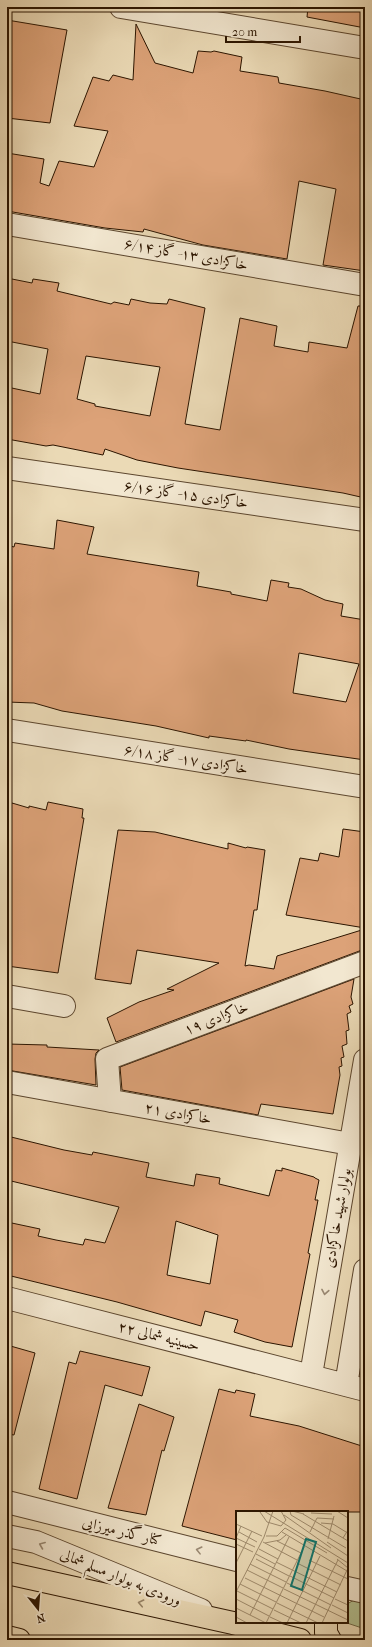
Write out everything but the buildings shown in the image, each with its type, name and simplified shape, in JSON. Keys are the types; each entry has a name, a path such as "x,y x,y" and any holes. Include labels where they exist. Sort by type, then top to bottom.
{"highway":[{"path":"7,1573 233,1623 300,1640"},
{"path":"326,1623 326,1633 330,1640"},
{"path":"7,1637 19,1640"}],"street":[{"path":"121,7 365,48"},
{"name":"خاکزادی ۱۳- گاز ۶/۱۴","path":"7,224 365,285"},
{"name":"خاکزادی ۱۵- گاز ۶/۱۶","path":"7,468 365,520"},
{"name":"خاکزادی ۱۷- گاز ۶/۱۸","path":"7,730 365,787"},
{"name":"خاکزادی ۱۹","path":"110,1101 107,1059 365,962"},
{"path":"7,996 64,1006"},
{"name":"بولوار شهید خاکزادی","path":"311,1375 365,1060"},
{"name":"خاکزادی ۲۱","path":"7,1082 350,1144"},
{"path":"355,1388 365,1270"},
{"name":"حسینیه شمالی ۲۲","path":"7,1298 311,1375 355,1388"},
{"name":"کنار گذر میرزایی","path":"7,1502 236,1560"},
{"name":"ورودی به بولوار مسلم شمالی","path":"7,1536 36,1542 233,1623"},
{"path":"348,1588 365,1592"}],"green space":[{"path":"356,1599 365,1602 365,1629 347,1623 348,1603"}]}
